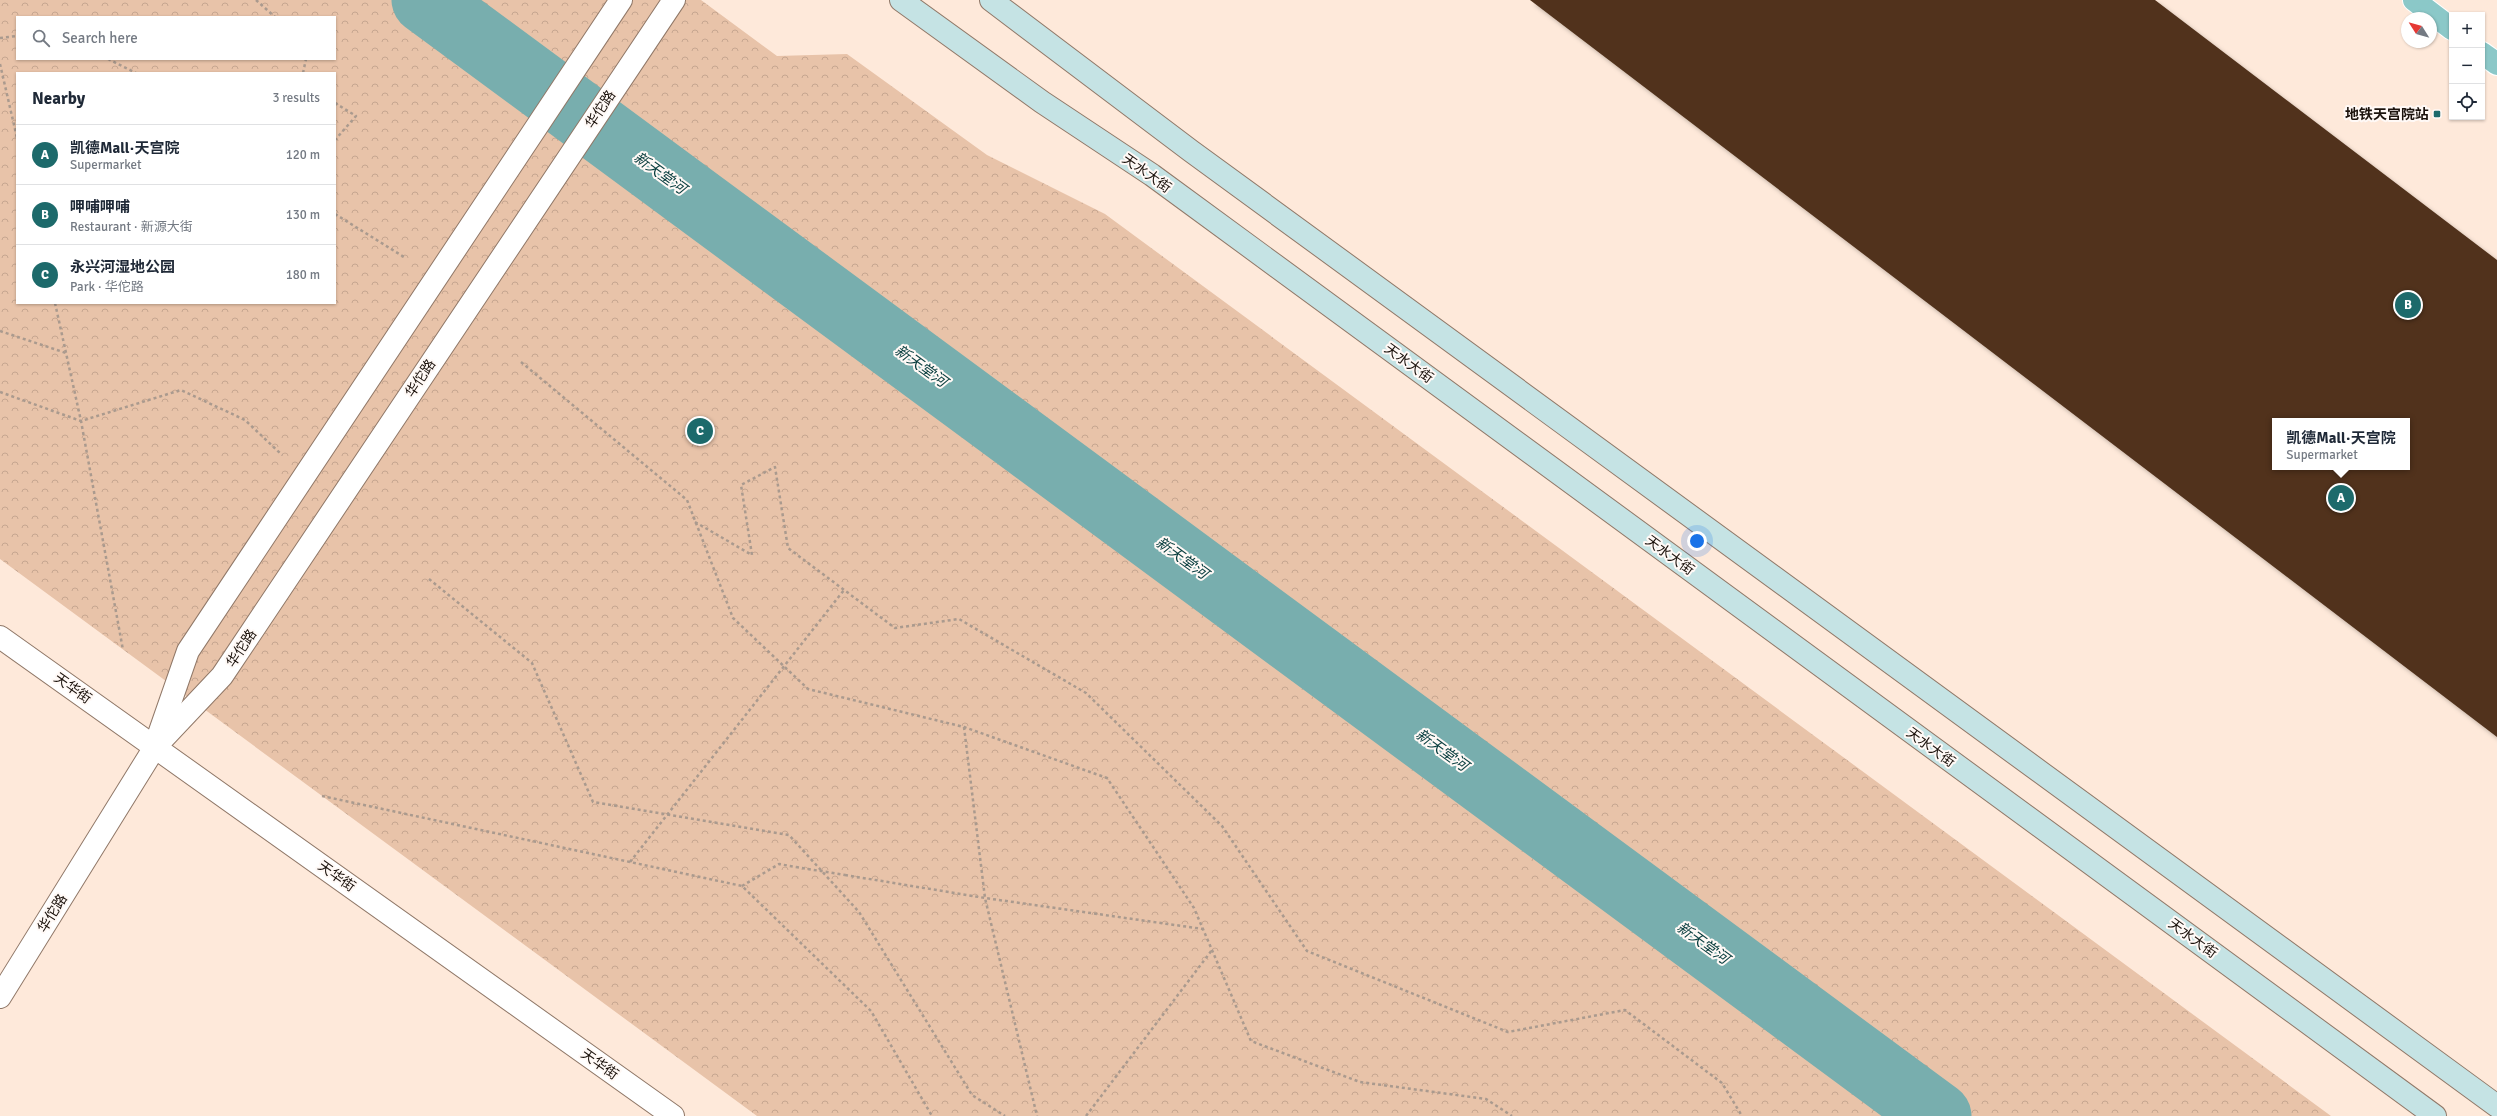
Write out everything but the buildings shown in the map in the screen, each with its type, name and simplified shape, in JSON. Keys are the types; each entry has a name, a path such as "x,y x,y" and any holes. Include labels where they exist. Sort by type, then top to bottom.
{"main road":[{"name":"天水大街","path":"901,0 1042,102 1159,180 2435,1116"},
{"path":"991,0 1204,160 2497,1106"},
{"path":"2414,0 2449,27"},
{"path":"2485,55 2497,64"}],"street":[{"name":"华佗路","path":"155,747 188,651 621,0"},
{"name":"华佗路","path":"0,997 155,747 222,676 672,3"},
{"name":"天华街","path":"0,637 673,1116"}],"path":[{"path":"256,0 274,16"},
{"path":"0,38 16,36"},
{"path":"110,60 134,72"},
{"path":"303,72 306,60"},
{"path":"0,64 16,134"},
{"path":"336,104 356,116 336,139"},
{"path":"336,215 404,257"},
{"path":"55,304 80,422 123,650"},
{"path":"0,330 66,353"},
{"path":"521,362 687,500 733,618 808,689 964,727 1107,778 1194,908 1251,1040 1360,1082 1486,1099 1512,1116"},
{"path":"0,392 80,422 181,390 246,420 284,457"},
{"path":"695,522 752,555 741,485 775,467 788,548 895,628 959,619 1086,693 1222,826 1307,951 1508,1032 1625,1010 1722,1083 1742,1116"},
{"path":"429,579 532,663 593,802 788,835 859,912 972,1095 1005,1116"},
{"path":"630,862 844,590"},
{"path":"964,727 985,898 1037,1116"},
{"path":"322,796 742,886 871,1011 932,1116"},
{"path":"742,886 779,864 985,898 1203,929"},
{"path":"1086,1116 1212,950"}],"green space":[{"path":"0,0 701,0 777,56 847,54 987,155 1105,214 2331,1116 757,1116 0,559"}],"waterway":[{"name":"新天堂河","path":"425,0 1938,1116"}],"place":[{"name":"地铁天宫院站","path":"2437,114"},
{"name":"呷哺呷哺","path":"2408,305"},
{"name":"永兴河湿地公园","path":"700,431"},
{"name":"凯德Mall·天宫院","path":"2341,498"}]}
